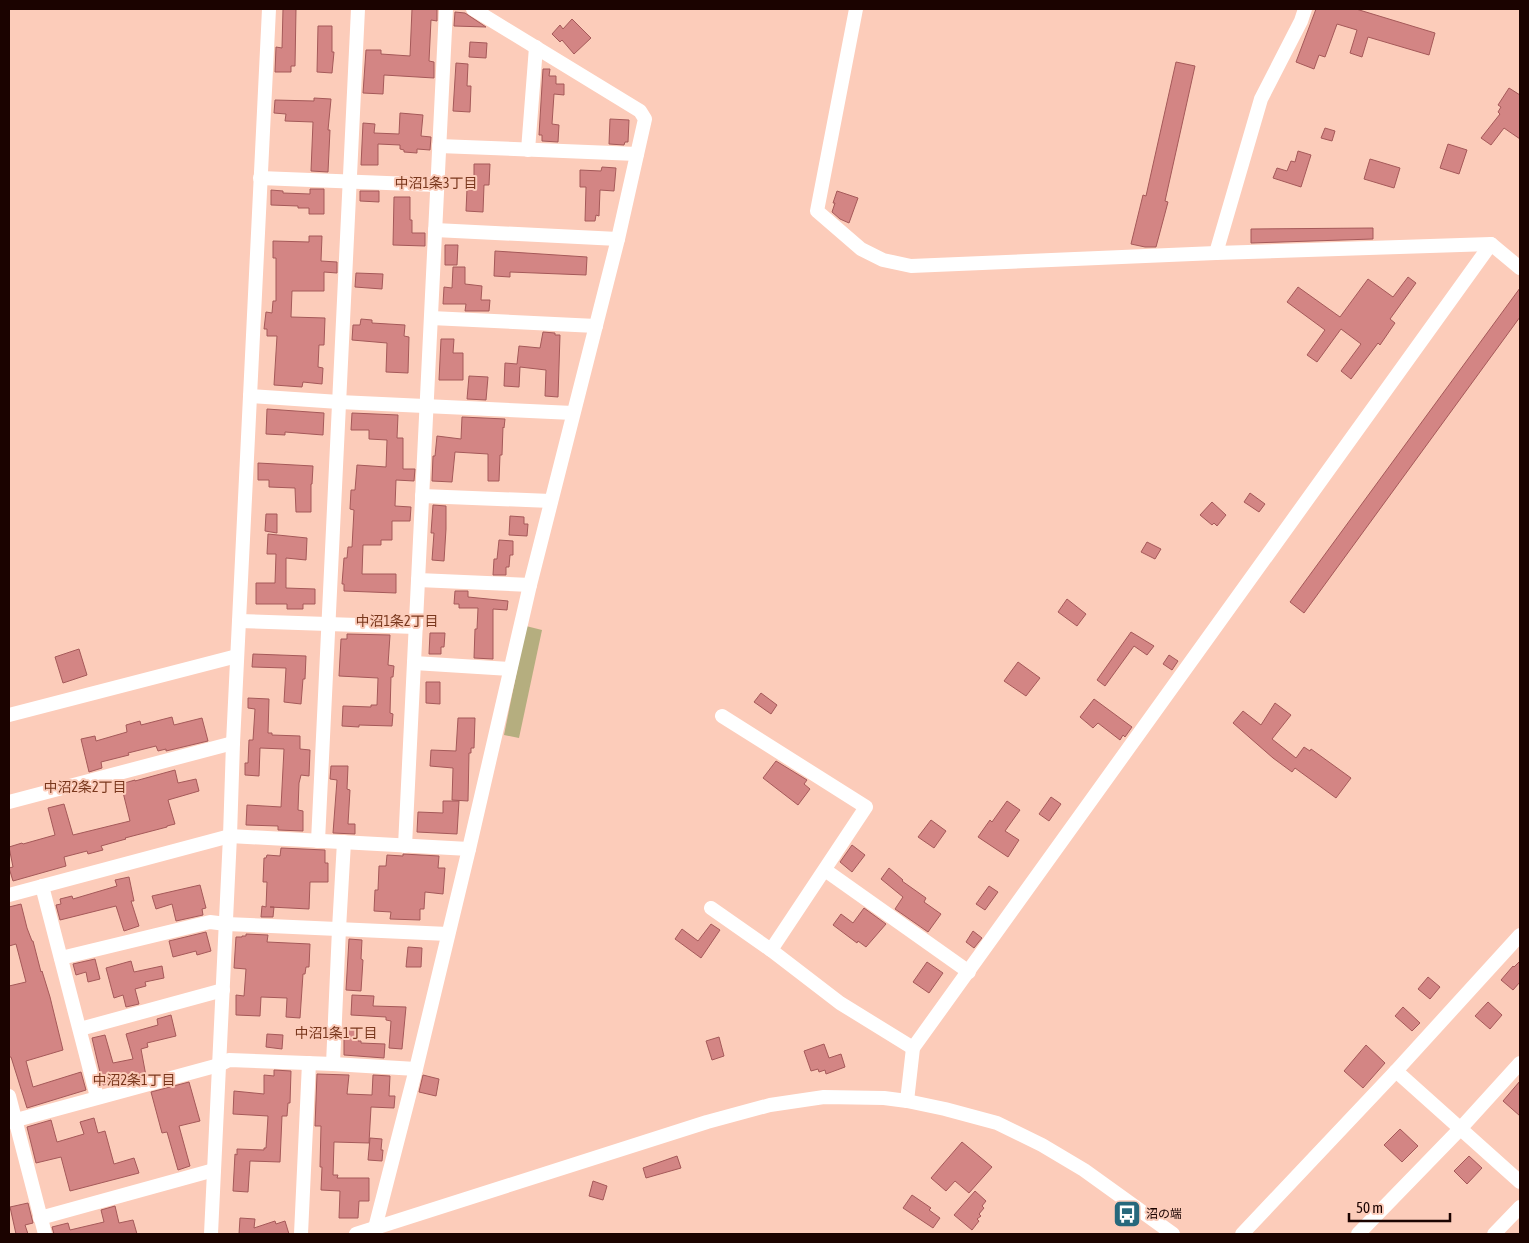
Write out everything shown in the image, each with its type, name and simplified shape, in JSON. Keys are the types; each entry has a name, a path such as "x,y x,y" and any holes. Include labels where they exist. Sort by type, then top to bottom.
{"street":[{"path":"211,1234 269,9"},
{"path":"318,841 358,9"},
{"path":"405,846 446,9"},
{"path":"376,1228 469,849 530,585 618,239 645,119 640,112 474,9"},
{"path":"856,9 817,211 861,249 883,260 911,266 1491,244 1520,268"},
{"path":"1216,253 1261,99 1301,21 1305,9"},
{"path":"528,150 536,47"},
{"path":"439,146 637,154"},
{"path":"260,178 438,185"},
{"path":"435,230 618,239"},
{"path":"907,1101 913,1048 1491,244"},
{"path":"431,318 596,326"},
{"path":"250,396 574,413"},
{"path":"422,496 551,501"},
{"path":"418,580 530,585"},
{"path":"239,621 416,627"},
{"path":"9,715 237,656"},
{"path":"414,663 510,669"},
{"path":"722,716 866,807 771,950"},
{"path":"9,802 233,743"},
{"path":"9,895 230,836 469,849"},
{"path":"333,1064 338,929 344,842"},
{"path":"825,870 969,972"},
{"path":"42,886 98,1098"},
{"path":"711,908 771,950 840,1003 913,1048"},
{"path":"61,958 210,922 448,934"},
{"path":"1242,1234 1396,1071 1520,935"},
{"path":"80,1030 222,990"},
{"path":"12,1121 219,1065 229,1060 416,1069"},
{"path":"301,1234 309,1063"},
{"path":"1358,1234 1460,1130 1520,1063"},
{"path":"1396,1071 1520,1182"},
{"path":"9,1096 12,1121 45,1234"},
{"path":"356,1234 707,1122 770,1105 824,1096 884,1098 907,1101 945,1108 997,1124 1042,1145 1084,1170 1173,1234"},
{"path":"40,1218 214,1170"},
{"path":"1494,1234 1520,1207"}],"shaded area":[{"path":"526,626 542,630 519,738 504,735"}],"building":[{"path":"283,9 296,9 295,66 291,66 291,72 275,72 276,47 282,48"},
{"path":"412,9 437,9 437,21 431,20 429,61 434,62 434,78 384,75 383,94 363,93 366,50 381,50 381,54 410,56"},
{"path":"1316,9 1356,9 1435,33 1429,55 1368,37 1362,57 1350,53 1357,30 1337,24 1325,57 1319,55 1314,69 1296,62"},
{"path":"455,12 465,13 486,27 454,26"},
{"path":"572,19 591,38 574,54 562,40 560,42 552,34 560,25 563,29"},
{"path":"318,26 332,26 332,52 334,52 332,73 317,72"},
{"path":"470,42 487,43 486,58 469,57"},
{"path":"1176,62 1195,66 1165,201 1168,202 1156,247 1145,247 1131,244 1143,195 1146,196"},
{"path":"456,63 468,64 467,86 471,86 470,112 453,111"},
{"path":"543,69 550,69 549,76 556,76 556,84 564,84 564,95 554,94 552,124 559,125 558,142 542,141 542,135 539,135"},
{"path":"1509,88 1520,95 1520,139 1504,128 1491,145 1481,138 1500,114 1498,112 1501,107 1498,105"},
{"path":"314,98 331,99 328,130 330,130 328,172 311,171 313,122 285,121 286,114 274,113 275,100 314,101"},
{"path":"400,113 423,115 421,136 431,137 430,150 417,149 417,153 404,152 404,150 400,149 400,145 378,144 378,165 361,165 363,123 375,124 374,133 399,134"},
{"path":"610,119 629,120 628,142 625,142 624,145 609,144"},
{"path":"1325,128 1335,131 1332,141 1321,138"},
{"path":"1448,144 1467,150 1459,174 1440,168"},
{"path":"1298,151 1311,155 1301,187 1273,178 1277,168 1287,171 1291,161 1295,162"},
{"path":"1370,159 1400,168 1394,188 1364,179"},
{"path":"474,164 490,164 489,185 484,185 483,212 466,211 467,189 474,190"},
{"path":"602,167 616,168 614,191 600,190 599,216 596,215 595,221 585,221 586,187 580,187 580,170 601,171"},
{"path":"310,189 324,189 324,214 309,214 309,208 298,208 298,206 271,205 271,190 283,191 283,193 310,194"},
{"path":"360,191 379,191 379,202 360,201"},
{"path":"837,191 858,198 849,223 840,219 832,212"},
{"path":"394,197 410,197 412,233 425,233 425,246 393,245"},
{"path":"1373,228 1373,239 1251,243 1251,229"},
{"path":"309,236 322,236 321,261 337,262 337,273 324,272 324,291 292,291 291,317 325,318 324,345 319,345 318,367 323,368 322,384 303,382 302,387 274,385 277,336 267,336 267,329 264,329 266,312 272,313 273,301 276,301 276,258 273,258 273,241 309,242"},
{"path":"445,245 458,245 457,265 445,265"},
{"path":"495,251 587,257 586,275 510,272 510,277 494,276"},
{"path":"453,267 465,267 465,284 482,286 481,300 490,300 489,311 465,311 466,304 443,304 444,287 452,288"},
{"path":"356,273 383,274 382,289 355,287"},
{"path":"1408,277 1416,283 1390,319 1395,323 1380,345 1378,343 1351,379 1341,371 1361,344 1341,329 1317,362 1307,355 1325,330 1287,302 1298,287 1340,317 1368,279 1393,297"},
{"path":"1520,288 1520,317 1304,613 1290,602"},
{"path":"361,319 372,320 372,323 405,325 404,336 409,337 408,373 386,372 387,343 352,340 353,325 360,325"},
{"path":"543,332 560,335 558,397 545,396 546,370 520,367 519,387 504,386 505,363 517,364 519,346 540,348"},
{"path":"441,339 454,339 453,353 463,353 463,380 439,380"},
{"path":"469,376 488,377 486,400 467,399"},
{"path":"267,409 324,413 323,435 285,432 285,435 266,434"},
{"path":"352,413 398,415 397,438 403,438 403,469 415,469 414,481 396,480 395,506 411,507 410,521 392,521 392,540 381,540 381,545 363,545 362,574 396,574 396,593 344,591 344,584 342,584 344,558 347,558 348,547 352,547 354,510 350,509 351,490 355,490 357,465 386,467 387,440 369,439 369,430 351,430"},
{"path":"462,417 505,419 502,455 500,455 499,481 488,481 488,454 455,452 452,482 432,481 433,456 435,456 437,436 461,439"},
{"path":"258,463 313,466 311,512 296,512 295,488 269,487 269,480 258,480"},
{"path":"1250,493 1265,504 1259,512 1244,502"},
{"path":"1212,502 1226,515 1217,526 1214,523 1212,525 1200,515"},
{"path":"433,505 446,506 444,561 432,560 434,533 431,533"},
{"path":"266,514 277,514 277,533 265,531"},
{"path":"510,516 524,517 524,524 528,524 527,536 509,535"},
{"path":"268,534 307,538 306,560 286,558 286,588 315,589 315,604 303,604 303,609 287,609 287,604 256,604 256,583 275,583 276,554 267,554"},
{"path":"499,540 513,541 513,555 510,555 509,567 506,567 506,575 493,575 494,559 497,559"},
{"path":"1147,542 1161,549 1155,559 1141,552"},
{"path":"455,591 468,591 468,597 508,601 507,610 493,609 493,659 474,658 478,608 459,608 459,604 454,604"},
{"path":"1067,599 1086,614 1077,626 1058,612"},
{"path":"1131,632 1154,646 1147,655 1134,646 1105,686 1097,680"},
{"path":"430,633 445,633 444,647 441,647 441,654 429,654"},
{"path":"347,634 390,635 388,665 394,666 393,677 391,677 390,713 393,714 392,726 342,726 343,706 371,707 371,705 377,705 378,678 339,676 341,639 347,639"},
{"path":"79,649 87,675 63,683 55,657"},
{"path":"253,654 306,656 301,704 284,702 286,668 252,667"},
{"path":"1169,655 1178,661 1172,670 1163,664"},
{"path":"1018,662 1040,678 1026,696 1004,681"},
{"path":"426,682 440,682 440,704 426,703"},
{"path":"761,693 777,705 771,714 754,702"},
{"path":"248,698 269,699 268,733 272,733 272,735 300,736 300,749 310,750 309,776 301,775 299,783 298,810 303,811 303,831 278,830 278,826 246,825 247,805 281,807 284,749 260,748 259,776 245,775 245,763 248,763 249,740 253,740 255,709 248,708"},
{"path":"1094,699 1132,727 1125,737 1123,735 1120,740 1098,723 1093,728 1080,717"},
{"path":"1275,703 1291,715 1272,739 1296,758 1304,747 1310,751 1311,749 1351,778 1336,798 1295,768 1292,772 1233,723 1243,711 1261,725"},
{"path":"172,717 174,725 202,718 208,741 166,751 166,749 158,751 156,746 128,753 129,755 101,762 102,768 89,772 81,739 95,736 96,741 127,732 126,725 140,721 141,725"},
{"path":"458,718 475,718 474,748 471,748 471,753 469,753 468,801 452,800 453,768 430,766 431,750 456,751"},
{"path":"776,761 807,780 804,784 810,789 798,805 763,778"},
{"path":"331,766 348,766 347,789 350,790 348,824 355,824 355,834 333,833 337,780 330,779"},
{"path":"175,770 178,783 196,779 199,791 168,800 175,824 101,846 103,850 88,854 87,851 64,857 66,866 13,881 9,868 13,867 9,847 55,835 48,808 64,804 73,835 130,821 121,784"},
{"path":"1051,797 1061,804 1049,821 1039,814"},
{"path":"443,801 459,801 457,834 417,832 418,812 443,813"},
{"path":"1007,801 1020,810 1005,831 1019,840 1008,857 978,837"},
{"path":"931,820 946,831 934,848 918,837"},
{"path":"852,845 865,855 852,872 840,862"},
{"path":"281,848 325,850 325,863 328,863 328,882 310,882 309,909 274,907 273,917 261,917 262,906 266,907 267,882 263,882 264,858 267,855 280,856"},
{"path":"403,854 439,856 438,868 445,868 443,894 425,892 424,909 420,909 420,920 390,919 391,912 374,911 375,890 378,890 379,866 386,866 387,855 403,856"},
{"path":"889,868 902,881 926,898 924,902 941,914 928,932 895,909 903,897 881,879"},
{"path":"129,877 134,901 131,901 139,926 124,931 116,906 60,920 56,905 61,904 60,899 72,896 73,899 117,886 115,880"},
{"path":"200,885 206,908 202,909 203,915 176,921 172,904 156,909 152,896"},
{"path":"989,886 998,892 985,910 976,904"},
{"path":"21,904 50,997 63,1050 26,1061 33,1087 81,1072 86,1090 27,1108 11,1057 9,1057 9,986 26,982 16,944 9,946 9,907"},
{"path":"864,908 886,924 866,947 858,941 857,943 833,925 841,914 853,923"},
{"path":"711,924 720,930 701,958 675,939 682,929 698,941"},
{"path":"973,931 982,938 974,948 966,942"},
{"path":"206,932 211,951 197,955 196,951 173,957 169,941"},
{"path":"246,934 268,935 267,942 310,944 309,967 306,967 305,974 303,974 300,1018 286,1017 287,998 261,997 260,1016 236,1015 236,995 244,996 246,969 234,968 236,937 246,936"},
{"path":"349,939 362,940 361,991 346,990"},
{"path":"408,947 422,948 421,967 406,967"},
{"path":"95,959 100,979 88,982 86,972 76,975 73,964"},
{"path":"131,961 134,972 162,966 164,978 145,982 146,986 135,989 139,1004 126,1007 123,995 114,998 106,968"},
{"path":"1520,961 1520,982 1513,990 1501,980"},
{"path":"927,962 943,973 929,993 913,982"},
{"path":"1428,977 1440,987 1430,999 1418,989"},
{"path":"352,995 374,996 373,1006 406,1007 402,1049 389,1048 391,1021 386,1020 386,1017 351,1015"},
{"path":"1488,1002 1502,1015 1490,1029 1475,1016"},
{"path":"1403,1007 1420,1023 1412,1031 1395,1016"},
{"path":"171,1015 176,1036 147,1043 148,1047 141,1049 146,1076 103,1085 92,1038 105,1035 113,1063 133,1059 126,1034 158,1025 157,1019"},
{"path":"344,1027 359,1028 358,1041 361,1041 361,1043 385,1044 384,1058 344,1055"},
{"path":"267,1034 283,1035 282,1049 266,1047"},
{"path":"719,1037 724,1056 712,1060 706,1041"},
{"path":"824,1044 829,1058 841,1054 845,1067 826,1074 825,1070 819,1072 818,1069 811,1071 804,1051"},
{"path":"1366,1045 1385,1063 1363,1088 1344,1071"},
{"path":"274,1070 291,1071 290,1103 288,1103 287,1116 282,1116 280,1162 250,1161 248,1192 233,1191 235,1154 237,1155 237,1149 264,1150 266,1148 268,1116 233,1114 234,1091 264,1094 264,1075 274,1076"},
{"path":"317,1074 349,1075 347,1094 372,1095 373,1075 390,1076 389,1096 395,1096 394,1108 371,1107 369,1143 334,1142 333,1175 338,1175 337,1178 369,1178 369,1201 359,1201 358,1218 339,1218 340,1191 321,1190 321,1126 315,1126"},
{"path":"423,1075 439,1079 436,1096 419,1092"},
{"path":"1520,1081 1520,1116 1503,1101"},
{"path":"189,1082 200,1121 179,1126 190,1166 178,1170 167,1132 162,1133 151,1092"},
{"path":"94,1118 98,1133 105,1131 114,1164 134,1158 139,1173 70,1191 61,1157 36,1163 27,1127 51,1120 57,1142 84,1134 80,1122"},
{"path":"1400,1129 1418,1146 1402,1162 1384,1145"},
{"path":"370,1138 382,1139 382,1161 368,1160"},
{"path":"962,1142 992,1167 969,1193 955,1181 946,1191 931,1178"},
{"path":"677,1156 681,1168 646,1178 643,1168"},
{"path":"1469,1156 1482,1168 1467,1184 1454,1171"},
{"path":"593,1181 607,1186 603,1200 589,1196"},
{"path":"975,1191 986,1201 982,1206 984,1208 979,1214 981,1216 977,1219 979,1221 972,1230 954,1215"},
{"path":"912,1195 931,1208 929,1210 940,1218 933,1228 903,1208"},
{"path":"28,1203 33,1223 25,1225 28,1234 16,1234 10,1207"},
{"path":"115,1206 119,1223 133,1220 137,1234 54,1234 52,1227 68,1223 70,1230 104,1222 101,1210"},
{"path":"240,1218 255,1219 254,1228 275,1221 276,1224 285,1221 289,1234 239,1234"}],"place":[{"name":"沼の端","path":"1127,1214"}],"district":[{"name":"中沼1条3丁目","path":"436,183"},
{"name":"中沼1条2丁目","path":"397,621"},
{"name":"中沼2条2丁目","path":"85,787"},
{"name":"中沼1条1丁目","path":"336,1033"},
{"name":"中沼2条1丁目","path":"134,1080"}]}
